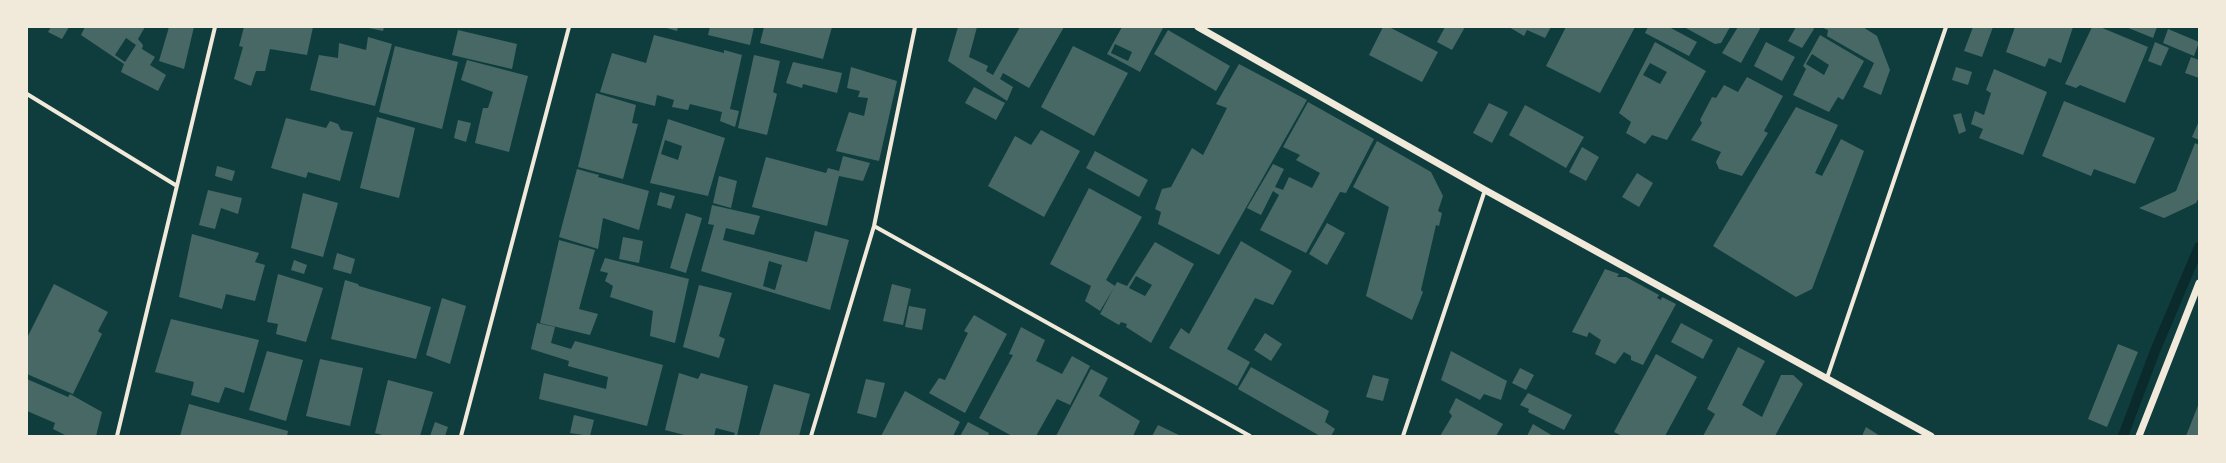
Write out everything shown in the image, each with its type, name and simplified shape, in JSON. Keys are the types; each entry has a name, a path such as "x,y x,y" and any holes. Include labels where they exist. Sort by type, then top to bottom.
{"street":[{"path":"117,436 215,27"},
{"path":"461,436 569,27"},
{"path":"810,436 874,226 915,27"},
{"path":"1198,27 1485,190 1931,436"},
{"path":"1827,378 1945,27"},
{"path":"27,94 177,186"},
{"path":"1403,436 1485,190"},
{"path":"874,226 1250,436"},
{"path":"2139,436 2199,283"}],"building":[{"path":"51,27 69,27 62,39 48,32"},
{"path":"85,27 145,27 138,39 143,45 142,49 155,57 150,65 166,75 158,91 121,72 124,64 81,35","holes":["126,38 136,45 125,62 115,55"]},
{"path":"169,27 194,27 184,69 159,61"},
{"path":"244,27 313,27 307,55 270,49 265,71 256,71 251,86 234,79 243,47 239,46"},
{"path":"364,27 384,27 383,31"},
{"path":"663,27 678,27 677,31"},
{"path":"710,27 754,27 750,45 708,35"},
{"path":"764,27 832,27 823,59 760,43"},
{"path":"958,27 977,27 969,57 988,66 986,71 993,75 1020,27 1064,27 1029,88 1003,73 1000,79 1013,87 1007,101 948,61"},
{"path":"1122,27 1163,28 1140,72 1107,54","holes":["1115,44 1132,52 1128,61 1111,53"]},
{"path":"1383,27 1389,27 1438,52 1422,82 1369,55"},
{"path":"1445,27 1465,27 1452,50 1437,42"},
{"path":"1509,27 1551,27 1545,38 1527,30 1524,36"},
{"path":"1566,27 1635,27 1600,93 1546,66"},
{"path":"1648,27 1669,27 1697,42 1689,56 1645,33"},
{"path":"1684,27 1730,27 1721,43 1715,44"},
{"path":"1738,27 1761,27 1741,63 1722,53"},
{"path":"1796,27 1813,27 1814,29 1802,48 1788,41"},
{"path":"1821,27 1863,27 1877,36 1890,70 1881,95 1863,87 1874,63 1827,36 1828,30"},
{"path":"1973,27 1993,27 1982,57 1964,51"},
{"path":"2015,27 2073,27 2061,63 2049,58 2045,67 2006,52"},
{"path":"2092,27 2100,27 2148,47 2125,103 2080,85 2076,88 2065,84"},
{"path":"2126,27 2157,27 2153,38"},
{"path":"2168,29 2199,42 2194,56 2163,43"},
{"path":"458,30 517,44 512,69 452,55"},
{"path":"1168,30 1230,66 1216,91 1154,54"},
{"path":"654,35 724,53 724,50 742,55 730,109 739,111 735,127 720,121 722,112 690,104 688,110 672,107 674,100 657,95 655,106 600,92 612,53 646,63"},
{"path":"1820,35 1864,61 1843,100 1838,97 1829,112 1793,95 1806,69 1803,66","holes":["1812,54 1829,65 1824,75 1806,64"]},
{"path":"368,37 392,44 375,106 310,90 319,55 338,58 339,43 366,50"},
{"path":"1655,42 1706,71 1667,140 1652,135 1645,144 1626,133 1631,122 1619,113","holes":["1650,63 1667,72 1660,84 1643,75"]},
{"path":"1766,42 1795,57 1782,81 1754,66"},
{"path":"2155,42 2169,48 2161,66 2148,61"},
{"path":"395,46 458,62 442,129 379,112"},
{"path":"1073,46 1128,73 1094,136 1041,107"},
{"path":"754,55 780,61 773,92 777,94 767,135 738,128"},
{"path":"2191,57 2199,60 2199,78 2185,73"},
{"path":"467,60 528,76 509,152 475,143 483,108 488,108 493,92 461,80"},
{"path":"793,62 842,73 837,93 803,84 802,88 786,83"},
{"path":"1239,64 1307,100 1219,255 1158,224 1161,212 1155,209 1162,189 1171,187 1192,148 1203,155 1227,108 1216,104"},
{"path":"851,67 897,81 879,161 836,151 849,112 864,116 868,98 858,97 860,91 847,88"},
{"path":"1956,67 1972,72 1968,85 1952,80"},
{"path":"1994,69 2047,92 2023,155 1979,138 1983,129 1971,124 1975,111 1984,115 1991,93 1986,90"},
{"path":"1747,77 1783,96 1764,131 1768,133 1742,176 1719,169 1716,162 1721,152 1691,140 1702,123 1700,120 1712,97 1716,98 1724,85 1738,92"},
{"path":"974,87 1005,103 996,120 965,103"},
{"path":"596,93 636,105 632,123 638,124 623,179 578,167"},
{"path":"2064,101 2155,138 2135,184 2094,169 2091,176 2042,156"},
{"path":"1308,102 1374,139 1346,193 1340,192 1306,253 1260,230 1279,195 1273,191 1261,215 1247,208 1273,164 1284,169 1275,187 1283,190 1289,177 1312,188 1320,173 1296,160 1300,155 1283,147"},
{"path":"1489,103 1508,112 1492,143 1473,133"},
{"path":"1525,105 1584,137 1566,168 1509,135"},
{"path":"1796,107 1838,125 1815,173 1822,176 1841,139 1864,151 1812,289 1796,297 1713,246"},
{"path":"1961,113 1966,131 1959,134 1953,115"},
{"path":"377,117 415,128 399,198 360,188"},
{"path":"286,118 326,128 330,121 338,124 341,130 353,132 340,181 308,172 306,178 271,168"},
{"path":"668,119 725,138 708,196 650,183","holes":["665,140 682,146 678,160 661,154"]},
{"path":"458,120 471,123 466,142 454,138"},
{"path":"2199,121 2199,140 2192,137"},
{"path":"1041,130 1080,151 1044,217 988,186 1015,136 1031,145"},
{"path":"1377,141 1431,172 1443,196 1438,211 1442,213 1439,226 1436,225 1421,290 1423,292 1412,320 1366,296 1389,207 1353,187"},
{"path":"2195,143 2199,145 2199,197 2196,203 2164,218 2139,208 2176,191"},
{"path":"1582,147 1599,157 1586,181 1569,172"},
{"path":"1095,151 1148,180 1139,197 1086,168"},
{"path":"843,156 870,163 863,181 839,176 827,226 752,207 766,157 826,173 828,168 839,171"},
{"path":"217,166 235,171 232,181 215,176"},
{"path":"577,169 599,175 598,177 649,191 639,230 603,218 598,249 559,237"},
{"path":"1637,173 1653,183 1639,207 1622,197"},
{"path":"719,176 737,181 731,208 713,203"},
{"path":"1089,188 1142,217 1106,280 1115,286 1100,311 1085,301 1091,286 1050,264"},
{"path":"208,190 242,198 238,214 221,208 215,229 199,225"},
{"path":"660,192 675,196 671,209 657,205"},
{"path":"303,193 338,203 323,257 291,248"},
{"path":"712,205 760,216 754,235 726,228 723,240 807,262 815,231 849,240 830,310 701,271 714,225 708,224","holes":["769,261 782,265 775,290 763,286"]},
{"path":"686,213 702,218 686,273 670,268"},
{"path":"1327,223 1345,233 1327,265 1309,254"},
{"path":"192,234 259,253 255,262 265,265 255,301 226,294 222,309 179,297"},
{"path":"623,237 643,241 639,263 619,259"},
{"path":"559,240 595,250 579,309 598,314 590,335 540,323"},
{"path":"1241,241 1292,271 1273,305 1255,298 1227,349 1250,362 1237,386 1169,348 1181,328 1189,334"},
{"path":"1155,242 1194,264 1151,343 1126,327 1127,324 1121,322 1119,325 1100,314 1117,282 1127,286","holes":["1136,276 1152,285 1145,296 1129,288"]},
{"path":"337,253 355,259 351,274 333,269"},
{"path":"605,258 689,279 675,343 650,336 653,311 610,297 613,286 605,281 608,273 600,271"},
{"path":"294,260 307,265 304,274 291,270"},
{"path":"1605,269 1619,274 1617,277 1626,277 1659,295 1657,298 1661,300 1662,297 1676,304 1643,365 1631,360 1631,356 1624,352 1615,364 1595,354 1601,340 1589,332 1587,337 1572,332"},
{"path":"278,274 323,288 306,342 276,334 278,324 267,322"},
{"path":"345,280 358,284 359,286 431,307 416,359 331,339"},
{"path":"54,284 108,312 98,331 102,334 73,394 27,374 27,338"},
{"path":"892,284 911,289 903,325 883,321"},
{"path":"699,285 732,293 719,336 725,339 719,358 683,347"},
{"path":"442,298 466,306 450,364 426,355"},
{"path":"909,306 926,309 922,330 905,327"},
{"path":"974,315 1007,334 965,413 929,393 939,378 945,380 968,333 964,331"},
{"path":"171,319 259,340 244,393 225,387 219,403 191,395 194,382 155,372"},
{"path":"537,323 555,327 551,343 571,349 575,341 663,365 647,426 539,399 544,373 606,389 608,377 568,366 569,361 531,349"},
{"path":"1681,323 1713,340 1703,359 1671,342"},
{"path":"1021,327 1045,340 1036,361 1062,374 1072,356 1090,366 1070,405 1057,399 1036,436 1012,436 979,418 1013,355 1009,354"},
{"path":"1265,333 1282,344 1271,361 1254,350"},
{"path":"2118,344 2138,352 2107,427 2088,419"},
{"path":"1738,347 1765,361 1742,405 1762,417 1781,375 1793,375 1803,384 1775,436 1703,436 1715,414 1707,409"},
{"path":"267,351 303,360 286,421 249,410"},
{"path":"1451,351 1507,381 1501,400 1484,394 1480,400 1441,380"},
{"path":"1656,354 1697,377 1665,436 1622,436 1614,432"},
{"path":"320,359 363,368 350,426 306,416"},
{"path":"1251,367 1329,411 1325,422 1335,429 1331,436 1320,436 1238,389"},
{"path":"1520,368 1534,375 1526,390 1512,383"},
{"path":"1091,369 1108,378 1099,396 1140,421 1133,436 1056,436"},
{"path":"679,373 698,379 701,373 748,386 737,436 734,436 735,433 716,428 714,436 688,436 665,430"},
{"path":"1373,375 1389,379 1383,401 1366,397"},
{"path":"27,379 68,397 70,394 102,412 96,436 67,436 53,429 55,423 27,411"},
{"path":"866,379 885,383 876,418 857,413"},
{"path":"388,380 433,392 420,436 386,436 375,433"},
{"path":"774,384 810,394 799,436 759,436"},
{"path":"905,391 960,422 953,436 881,436"},
{"path":"1528,393 1572,415 1564,430 1528,412 1529,409 1520,405"},
{"path":"1456,398 1503,424 1496,436 1440,436 1452,416 1449,412"},
{"path":"2199,403 2199,436 2186,436"},
{"path":"189,404 288,431 287,436 180,436"},
{"path":"574,415 594,420 590,436 570,433"},
{"path":"435,422 448,427 445,436 430,436"},
{"path":"968,422 989,433 988,436 960,436"},
{"path":"1533,424 1553,436 1527,436"},
{"path":"1158,425 1181,436 1152,436"},
{"path":"1866,427 1880,436 1862,436"}],"waterway":[{"path":"2123,436 2155,351 2199,247"}]}
